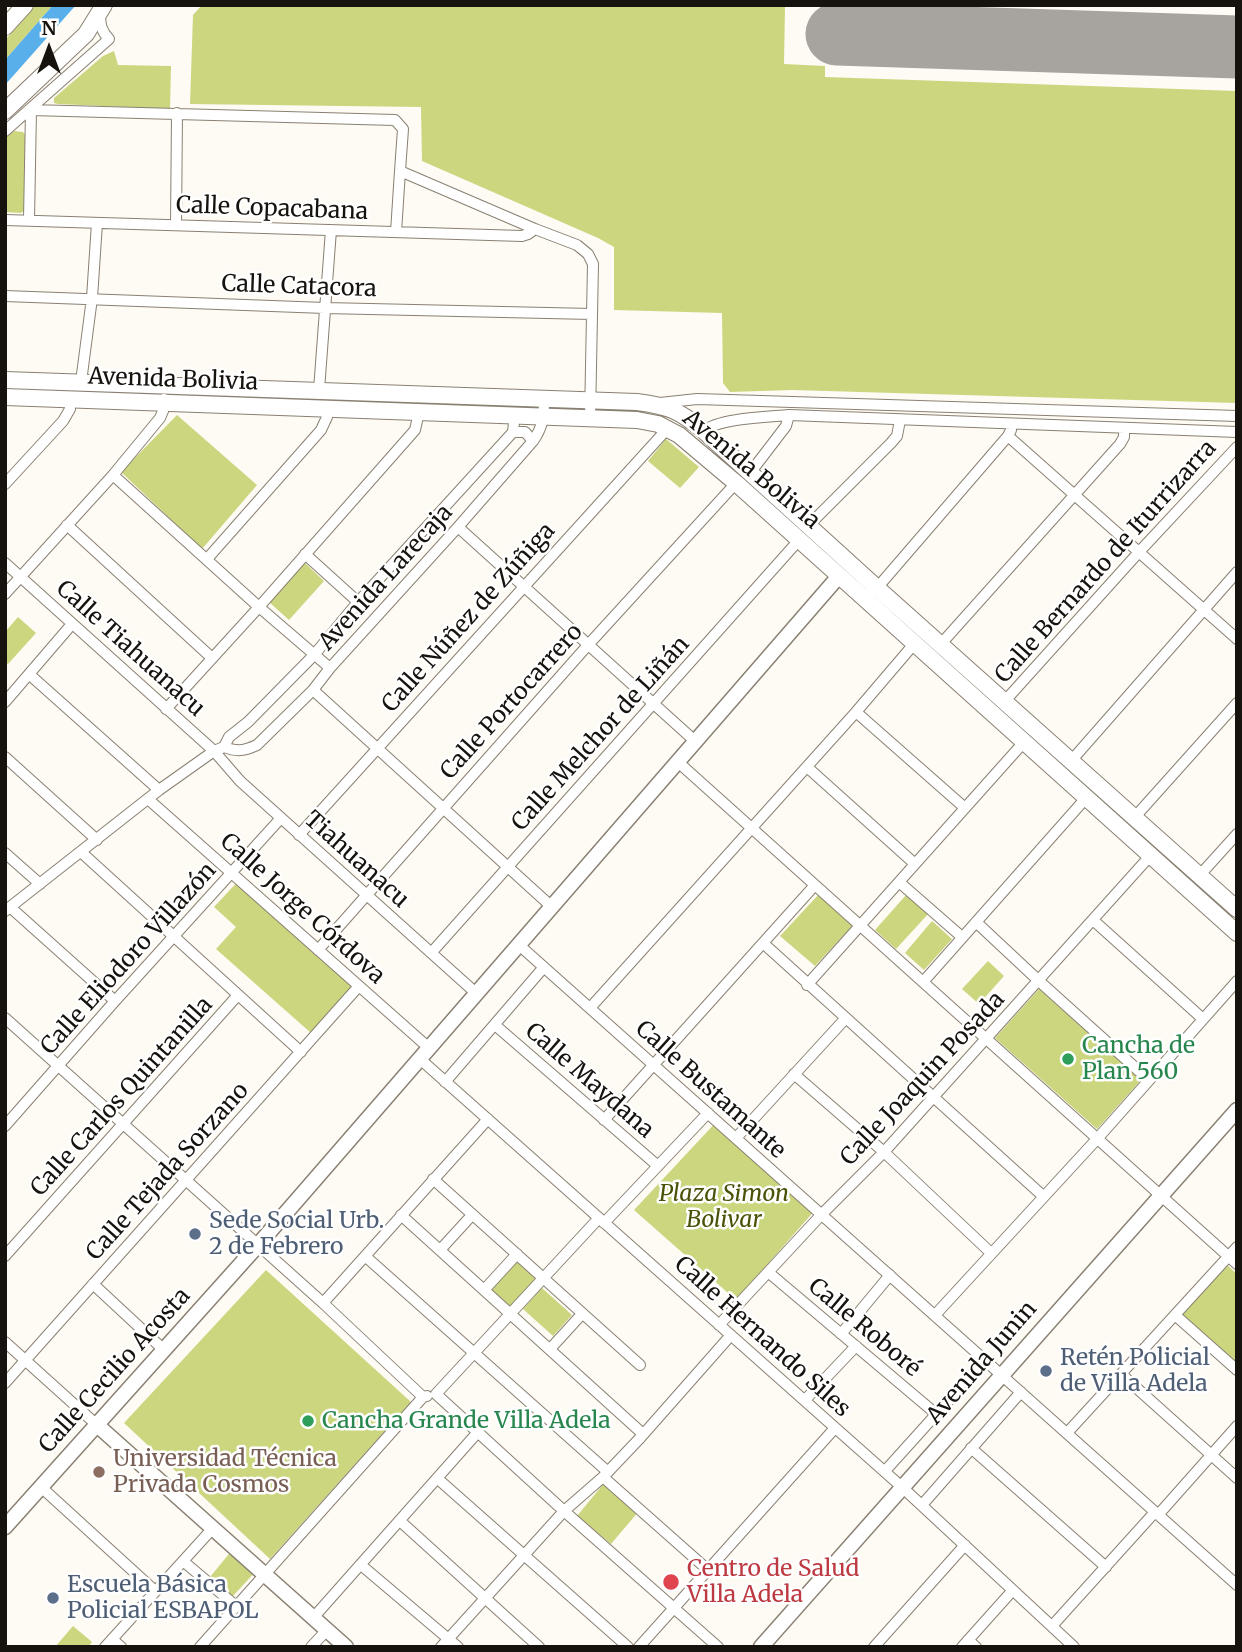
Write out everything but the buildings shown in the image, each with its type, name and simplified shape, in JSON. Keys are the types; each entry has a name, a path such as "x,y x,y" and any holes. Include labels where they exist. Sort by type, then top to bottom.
{"main road":[{"path":"5,27 24,5"},
{"path":"5,111 86,34 102,10"},
{"name":"Avenida Bolivia","path":"5,380 544,399 653,404 671,408 704,431 809,525 845,570 914,644 1237,933"},
{"name":"Avenida Bolivia","path":"5,397 419,412 514,424 544,416 637,420 668,428 736,483 799,540 877,588 1237,909"}],"street":[{"path":"5,131 109,39 100,23 102,10"},
{"path":"31,110 395,120 403,130 396,232"},
{"path":"29,220 31,110"},
{"path":"176,225 177,113"},
{"path":"400,171 577,245 588,254 593,264 590,418"},
{"name":"Calle Copacabana","path":"5,220 522,236 535,229"},
{"path":"81,382 92,298 97,222"},
{"path":"318,390 331,230"},
{"name":"Calle Catacora","path":"5,296 325,308 592,314"},
{"path":"5,594 113,475 160,418 164,403 164,385"},
{"path":"516,398 514,424 533,441"},
{"path":"5,484 67,415 71,399"},
{"name":"Avenida Larecaja","path":"219,749 234,751 248,749 257,744 313,690 533,441 542,425 544,399"},
{"path":"653,404 697,399 1237,416"},
{"path":"207,559 321,430 328,409"},
{"path":"166,709 415,430 419,412"},
{"path":"704,431 725,422 789,415 1237,432"},
{"path":"750,472 786,426 789,415"},
{"path":"809,525 891,443 897,436 900,420"},
{"path":"877,588 1009,436 1014,423"},
{"name":"Avenida Larecaja","path":"8,909 159,790 219,749 248,722 314,655 514,424"},
{"name":"Calle Núñez de Zúñiga","path":"299,835 668,428"},
{"path":"940,645 1120,444 1124,437 1124,428"},
{"path":"1009,436 1237,639"},
{"name":"Calle Bernardo de Iturrizarra","path":"1004,702 1237,447"},
{"path":"113,475 330,668"},
{"name":"Calle Portocarrero","path":"318,950 588,645 736,483"},
{"path":"68,525 212,658"},
{"path":"458,527 696,742"},
{"name":"Calle Melchor de Liñán","path":"432,952 799,540"},
{"path":"305,554 358,602"},
{"name":"Calle Tiahuanacu","path":"5,563 166,709 219,749"},
{"name":"Calle Cecilio Acosta","path":"5,1527 258,1245 845,570"},
{"path":"1071,761 1237,572"},
{"path":"5,702 72,624"},
{"path":"590,1008 914,644"},
{"path":"30,675 159,790"},
{"path":"313,690 552,907"},
{"path":"1134,818 1237,703"},
{"path":"856,712 965,808"},
{"path":"807,985 1024,742"},
{"name":"Tiahuanacu","path":"219,749 240,781 477,994"},
{"path":"5,757 97,840"},
{"path":"678,762 1233,1260"},
{"path":"807,767 915,864"},
{"path":"923,982 1086,798"},
{"name":"Calle Jorge Córdova","path":"148,799 359,986 425,1054"},
{"name":"Calle Eliodoro Villazón","path":"5,1126 281,818"},
{"path":"1199,876 1237,834"},
{"path":"81,852 302,1052"},
{"path":"5,853 40,884"},
{"name":"Calle Joaquin Posada","path":"719,1325 884,1152 1150,856"},
{"path":"899,882 962,937"},
{"path":"604,1120 815,885"},
{"path":"8,909 115,1001"},
{"path":"1093,920 1203,1019"},
{"path":"976,922 1149,1080"},
{"path":"762,943 1043,1196"},
{"name":"Calle Bustamante","path":"519,945 1237,1585"},
{"path":"445,1082 544,967"},
{"path":"935,1315 1097,1139 1237,981"},
{"name":"Calle Tejada Sorzano","path":"5,1383 359,986"},
{"name":"Calle Carlos Quintanilla","path":"5,1256 239,995"},
{"path":"5,1018 323,1303 423,1397"},
{"path":"736,1138 845,1019"},
{"name":"Calle Maydana","path":"495,1025 657,1166"},
{"name":"Calle Hernando Siles","path":"425,1054 445,1082 885,1471 1074,1647"},
{"path":"794,1074 884,1152 991,1253"},
{"name":"Avenida Junin","path":"761,1647 1237,1110"},
{"path":"200,1647 423,1397 436,1394 543,1278 708,1113"},
{"path":"323,1303 488,1119"},
{"path":"433,1179 640,1366"},
{"path":"401,1215 643,1434"},
{"path":"440,1250 472,1215"},
{"path":"1067,1433 1175,1315 1233,1260 1237,1247"},
{"path":"484,1290 517,1254"},
{"path":"365,1256 708,1570"},
{"name":"Calle Roboré","path":"768,1272 935,1413"},
{"path":"841,1334 890,1275"},
{"path":"93,1284 164,1350"},
{"path":"550,1349 582,1314"},
{"path":"1175,1315 1237,1370"},
{"path":"445,1643 564,1511 606,1474 731,1335"},
{"path":"5,1342 346,1647"},
{"path":"805,1400 856,1346"},
{"name":"Avenida Junin","path":"885,1471 985,1360"},
{"path":"1121,1374 1237,1478"},
{"name":"Avenida Junin","path":"922,1505 1021,1392"},
{"path":"436,1394 718,1647"},
{"path":"1052,1626 1237,1426"},
{"path":"639,1647 835,1428"},
{"path":"313,1618 478,1432"},
{"path":"971,1448 1106,1567"},
{"path":"439,1479 628,1647"},
{"path":"41,1487 155,1591"},
{"path":"400,1521 540,1647"},
{"path":"121,1647 108,1643 213,1528"},
{"path":"874,1647 965,1545"},
{"path":"183,1561 236,1606"},
{"path":"361,1565 445,1643 457,1647"},
{"path":"969,1644 1013,1590"},
{"path":"312,1647 327,1630"}],"green space":[{"path":"36,5 53,5 5,60 5,40"},
{"path":"202,5 785,5 784,64 825,66 825,77 1237,91 1237,403 792,390 730,392 723,383 722,313 614,310 614,247 422,161 421,107 190,104 193,15"},
{"path":"114,51 118,65 171,66 170,109 54,103 54,98 103,56"},
{"path":"14,131 23,132 26,136 24,211 21,213 5,212 5,138"},
{"path":"177,415 257,485 202,549 121,472"},
{"path":"666,439 699,467 680,488 648,461"},
{"path":"305,563 324,581 289,620 269,602"},
{"path":"18,617 36,633 8,664 5,662 5,632"},
{"path":"242,877 359,981 311,1033 216,949 236,927 214,907"},
{"path":"820,893 855,923 815,966 780,936"},
{"path":"907,894 929,913 896,949 875,930"},
{"path":"932,921 952,939 924,970 905,953"},
{"path":"988,961 1004,976 979,1004 962,989"},
{"name":"Cancha de Plan 560","path":"1039,989 1141,1080 1097,1129 995,1038"},
{"name":"Plaza Simon Bolivar","path":"719,1119 816,1209 736,1300 634,1210"},
{"path":"516,1257 540,1279 511,1311 487,1290"},
{"path":"1227,1265 1237,1274 1237,1365 1181,1316"},
{"path":"266,1270 411,1402 270,1559 124,1423"},
{"path":"542,1288 572,1315 553,1336 523,1309"},
{"path":"605,1482 639,1511 611,1544 577,1516"},
{"path":"233,1549 258,1569 233,1596 210,1577"},
{"path":"73,1626 92,1642 88,1647 55,1647"}],"water":[{"path":"53,5 76,5 5,85 5,60"}],"taxiway":[{"path":"856,5 851,20 856,35"},
{"path":"943,5 983,30 1006,40"}],"runway":[{"path":"837,34 1237,47"}],"place":[{"name":"Cancha de Plan 560","path":"1068,1059"},
{"name":"Sede Social Urb. 2 de Febrero","path":"195,1234"},
{"name":"Retén Policial de Villa Adela","path":"1046,1371"},
{"name":"Cancha Grande Villa Adela","path":"308,1421"},
{"name":"Universidad Técnica Privada Cosmos","path":"99,1472"},
{"name":"Centro de Salud Villa Adela","path":"671,1582"},
{"name":"Escuela Básica Policial ESBAPOL","path":"53,1598"}]}
